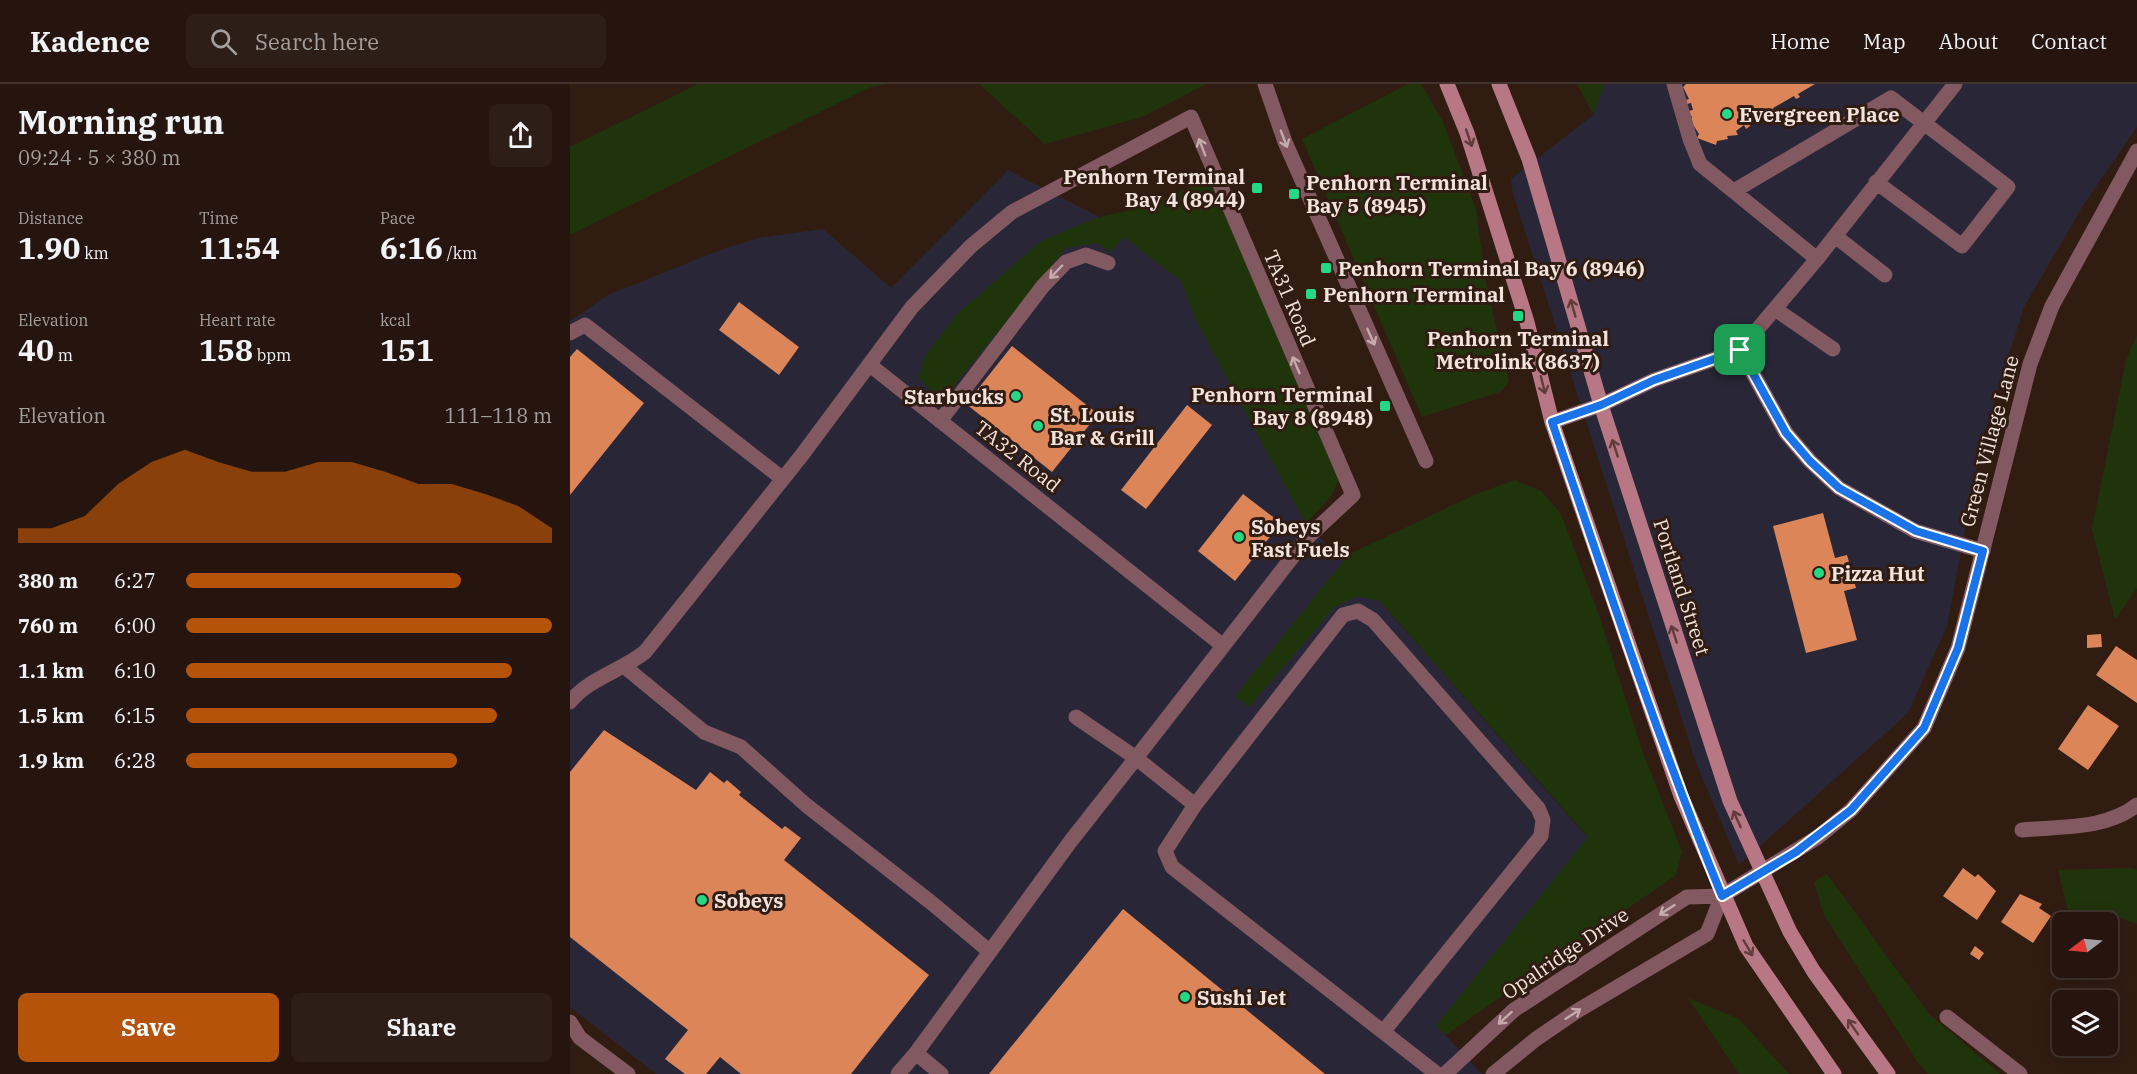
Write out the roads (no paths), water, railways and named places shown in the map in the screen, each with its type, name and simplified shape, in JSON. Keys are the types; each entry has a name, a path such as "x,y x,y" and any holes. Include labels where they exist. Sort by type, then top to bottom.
{"main road":[{"path":"1447,84 1467,133 1513,277 1552,422 1681,796 1722,896 1746,946 1834,1074"},
{"name":"Portland Street","path":"1499,84 1529,159 1601,405 1730,801 1785,923 1814,972 1888,1074"}],"street":[{"path":"1265,84 1285,142 1426,460"},
{"path":"1674,84 1700,164 1817,259"},
{"path":"1552,422 1601,405 1654,380 1740,350 1817,259 1955,84"},
{"path":"1734,191 1891,98 2008,187 1962,246 1876,182"},
{"name":"TA31 Road","path":"870,365 912,307 971,246 1012,212 1191,117 1353,495 1308,537 1222,645"},
{"name":"Green Village Lane","path":"1741,885 1818,837 1851,810 1924,728 1958,648 2030,364 2052,306 2137,152"},
{"path":"1835,236 1885,275"},
{"path":"940,421 1043,286 1066,261 1086,255 1108,263"},
{"path":"1774,309 1833,349"},
{"path":"570,333 585,325 783,479"},
{"path":"1740,350 1786,433 1810,461 1839,488 1916,531 1983,551"},
{"path":"570,702 579,690 625,667 645,652 783,479 870,365"},
{"name":"TA32 Road","path":"870,365 1222,645"},
{"path":"1383,1032 1541,836 1543,820 1538,808 1373,620 1358,611 1343,615 1195,805 1165,851 1172,867 1383,1032 1437,1074"},
{"path":"898,1074 1222,645"},
{"path":"625,667 704,732 741,747 806,805 933,904 989,951"},
{"path":"1077,717 1136,758 1195,805"},
{"path":"2022,830 2105,822 2123,816 2137,805"},
{"name":"Opalridge Drive","path":"1445,1074 1514,1010 1687,897 1722,896 1741,885"},
{"path":"1493,1074 1577,1011 1707,934 1722,896"},
{"path":"1947,1017 2020,1074"},
{"path":"570,1022 580,1038 628,1074"},
{"path":"916,1053 941,1074"}],"place":[{"name":"Evergreen Place","path":"1727,114"},
{"name":"Penhorn Terminal Bay 4 (8944)","path":"1257,188"},
{"name":"Penhorn Terminal Bay 5 (8945)","path":"1294,194"},
{"name":"Penhorn Terminal Bay 6 (8946)","path":"1326,268"},
{"name":"Penhorn Terminal","path":"1311,294"},
{"name":"Penhorn Terminal Metrolink (8637)","path":"1518,316"},
{"name":"Starbucks","path":"1016,396"},
{"name":"Penhorn Terminal Bay 8 (8948)","path":"1385,406"},
{"name":"St. Louis Bar & Grill","path":"1038,426"},
{"name":"Sobeys Fast Fuels","path":"1239,537"},
{"name":"Pizza Hut","path":"1819,573"},
{"name":"Sobeys","path":"702,900"},
{"name":"Sushi Jet","path":"1185,997"}]}
